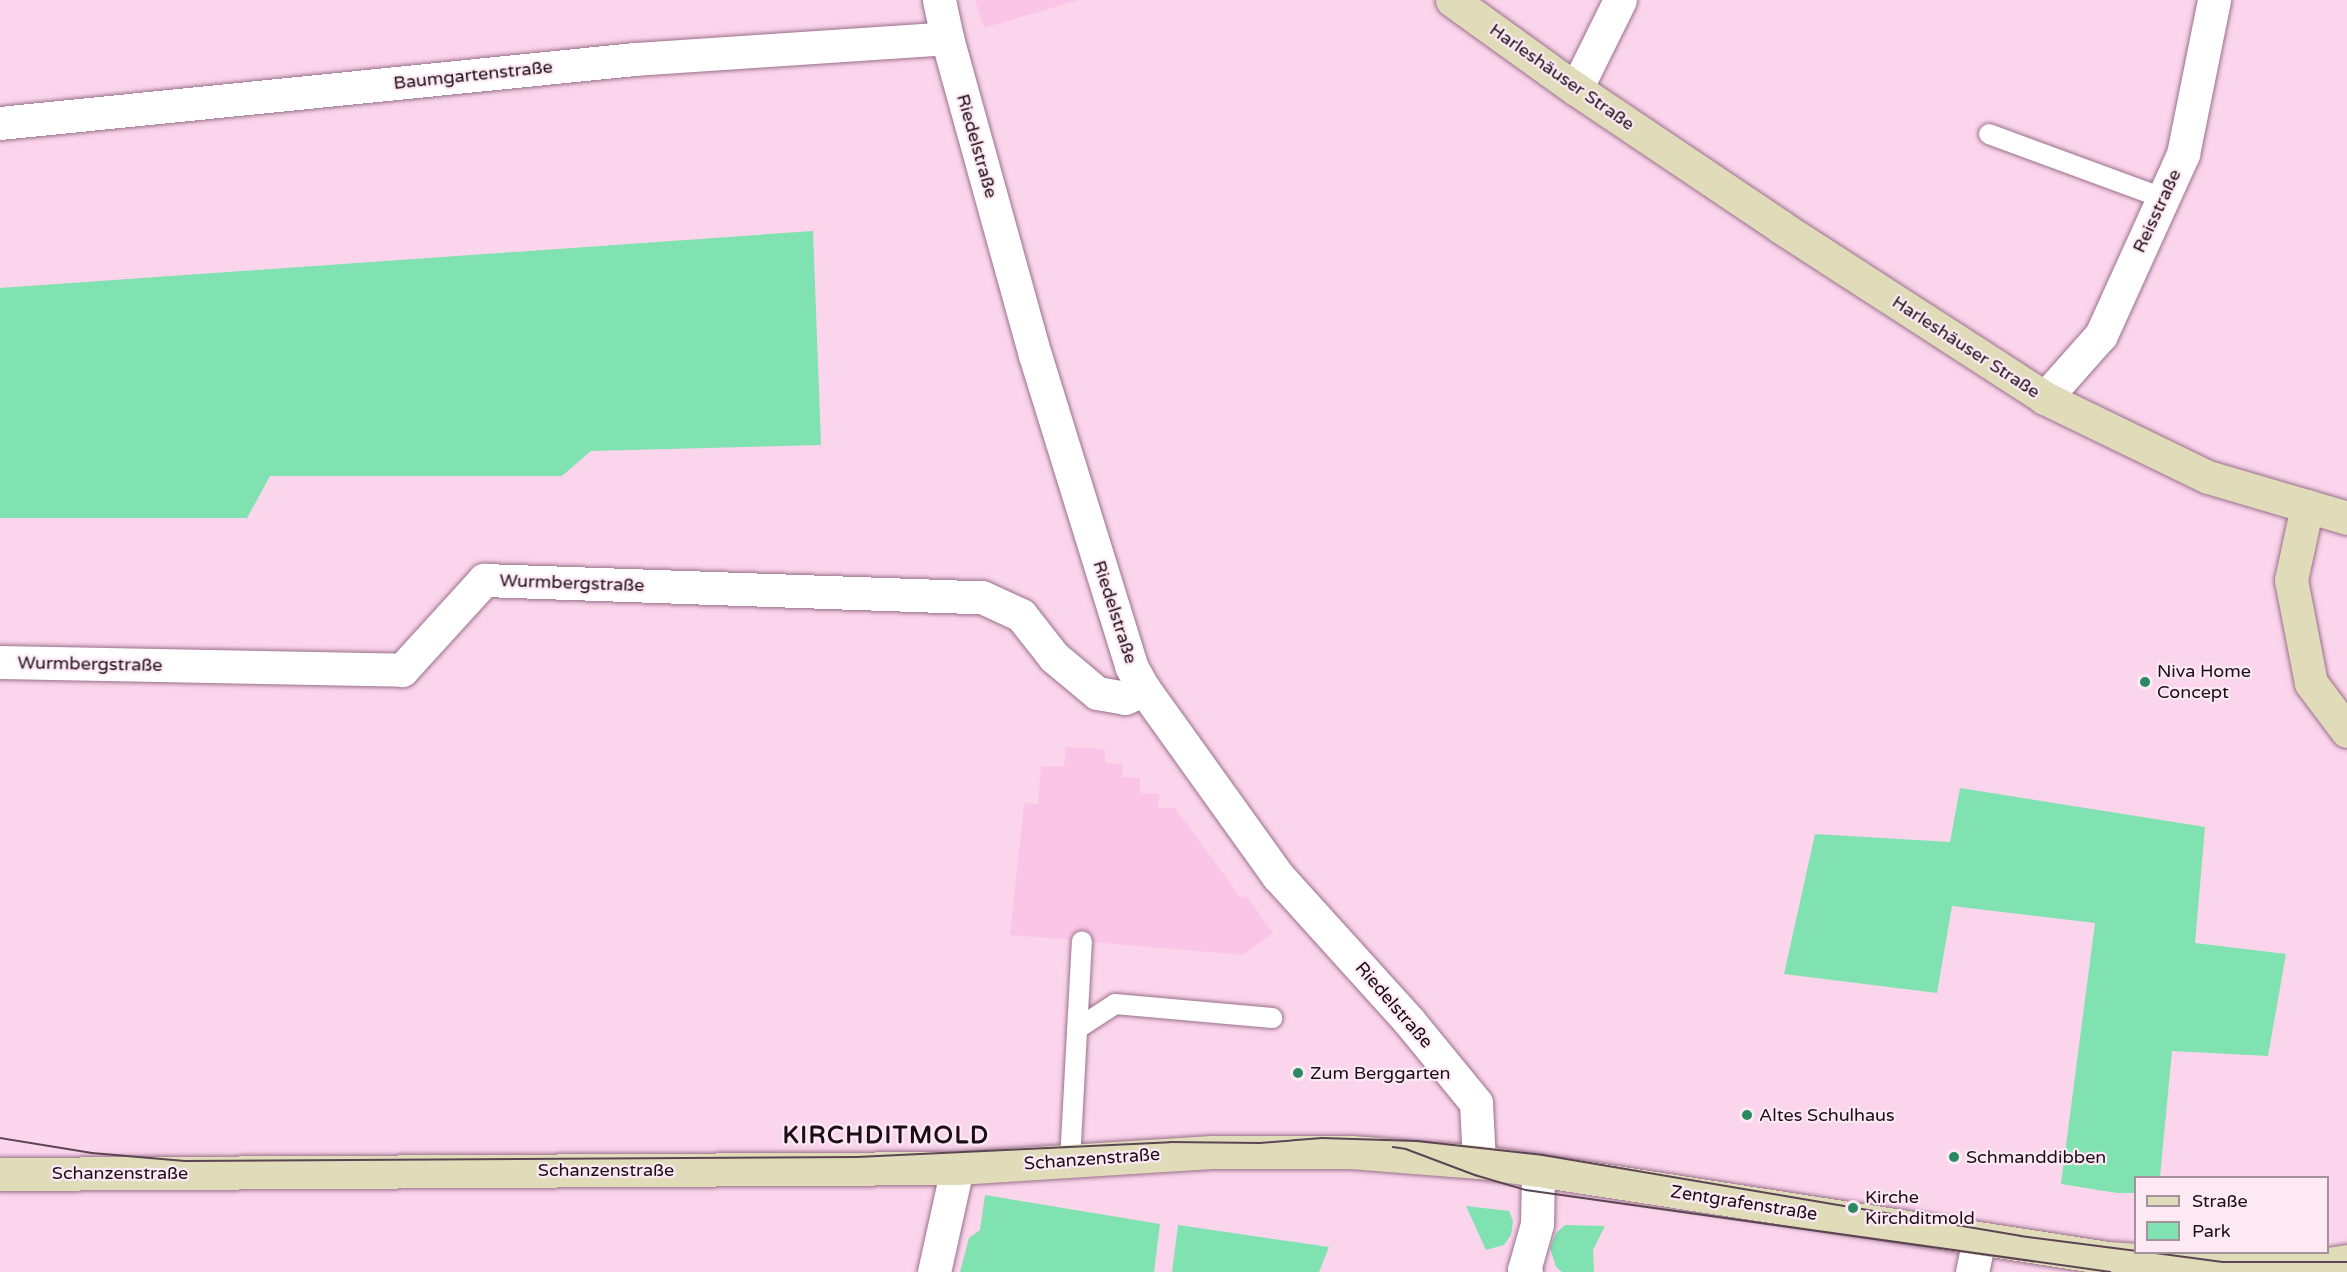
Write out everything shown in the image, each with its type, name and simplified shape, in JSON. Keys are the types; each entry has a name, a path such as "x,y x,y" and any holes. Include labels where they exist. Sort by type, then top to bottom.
{"street":[{"name":"Riedelstraße","path":"939,0 946,38 1035,356 1131,666 1144,689 1278,876 1409,1021 1476,1103 1479,1162"},
{"name":"Harleshäuser Straße","path":"1452,0 1576,88 1781,227 2045,398 2208,477 2347,518"},
{"path":"1576,88 1620,0"},
{"name":"Reisstraße","path":"2045,398 2101,335 2184,154 2214,0"},
{"name":"Baumgartenstraße","path":"0,123 633,59 946,38"},
{"path":"2307,506 2291,580 2312,683 2347,731"},
{"name":"Wurmbergstraße","path":"0,662 402,670 484,580 982,597 1021,615 1054,657 1097,693 1125,698 1144,689"},
{"name":"Zentgrafenstraße","path":"1211,1152 1351,1152 1479,1162 2158,1268 2289,1270 2347,1261"},
{"name":"Schanzenstraße","path":"0,1173 957,1168 1211,1152"},
{"path":"934,1272 957,1168"},
{"path":"1526,1272 1524,1270 1537,1224 1538,1170"},
{"path":"1972,1272 1979,1240"}],"lane":[{"path":"1989,134 2163,198"},
{"path":"1070,1161 1082,941"},
{"path":"1077,1029 1115,1004 1272,1018"}],"shaded area":[{"path":"975,0 1079,0 984,28"},
{"path":"1066,747 1105,749 1105,763 1123,764 1122,777 1140,778 1140,793 1159,794 1158,808 1175,808 1241,898 1246,895 1273,933 1243,955 1010,935 1024,803 1038,804 1041,766 1064,766"}],"green space":[{"path":"813,231 821,445 591,451 562,476 270,476 247,518 0,518 0,288"},
{"path":"1960,788 2205,827 2195,943 2286,954 2268,1056 2172,1051 2160,1176 2134,1176 2134,1193 2117,1193 2061,1184 2095,923 1952,906 1937,993 1784,974 1815,834 1950,842"},
{"path":"985,1195 1160,1224 1154,1272 960,1272 969,1238 980,1230"},
{"path":"1466,1206 1509,1211 1513,1221 1511,1235 1504,1245 1486,1250"},
{"path":"1178,1225 1329,1247 1319,1272 1172,1272"},
{"path":"1565,1225 1605,1226 1593,1250 1594,1272 1562,1272 1556,1267 1550,1248 1556,1233"}],"tram line":[{"path":"0,1138 92,1153 185,1161 857,1157 1170,1142 1260,1143 1322,1138 1417,1141 1543,1155 2021,1236 2134,1251"},
{"path":"1393,1147 1406,1149 1475,1175 1526,1190 2110,1272"},
{"path":"2163,1254 2222,1262 2347,1262"}],"place":[{"name":"Niva Home Concept","path":"2145,682"},
{"name":"Zum Berggarten","path":"1298,1073"},
{"name":"Altes Schulhaus","path":"1747,1115"},
{"name":"Schmanddibben","path":"1954,1157"},
{"name":"Kirche Kirchditmold","path":"1853,1208"}],"district":[{"name":"KIRCHDITMOLD","path":"886,1136"}]}
